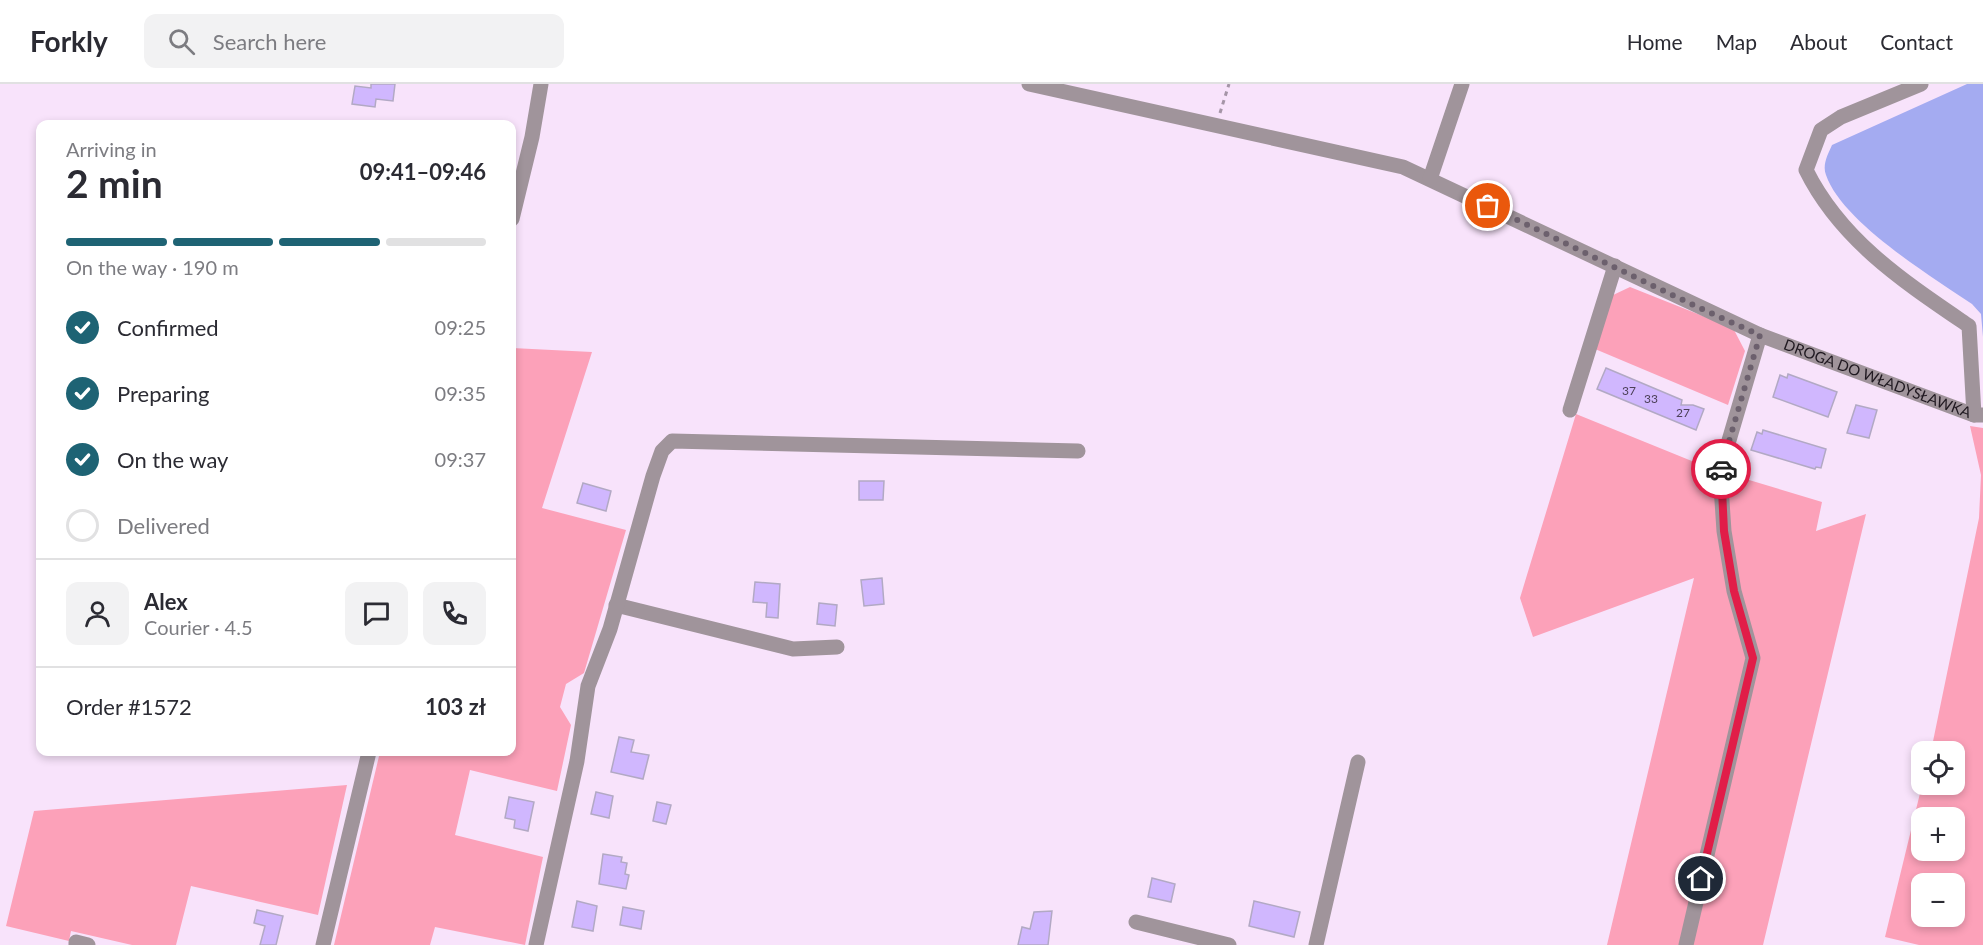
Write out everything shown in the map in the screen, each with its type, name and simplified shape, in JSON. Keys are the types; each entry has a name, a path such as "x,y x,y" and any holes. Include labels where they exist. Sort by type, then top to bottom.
{"street":[{"path":"516,203 532,137 541,84"},
{"name":"DROGA DO WŁADYSŁAWKA","path":"1029,84 1403,167 1615,266 1680,300 1760,335 1978,415"},
{"path":"1430,179 1462,84"},
{"path":"1921,84 1841,117 1821,130 1806,170 1833,214 1868,253 1969,326 1978,415"},
{"path":"1570,410 1615,266"},
{"path":"1686,945 1753,658 1734,591 1724,531 1720,471 1760,335"},
{"path":"536,945 577,761 588,686 616,605 653,476 662,451 672,441 1078,451"},
{"path":"616,605 793,649 837,647"},
{"path":"323,945 368,756"},
{"path":"1316,945 1358,762"},
{"path":"1136,922 1229,945"},
{"path":"76,945 76,942 88,945"}],"path":[{"path":"1215,126 1229,84"}],"shaded area":[{"path":"1630,287 1733,328 1745,351 1728,405 1595,349 1611,296"},
{"path":"516,348 592,352 542,508 626,530 584,673 566,684 560,707 571,725 557,791 470,770 455,835 543,857 525,945 435,927 430,945 334,945 379,756 516,756"},
{"path":"1576,414 1709,468 1822,502 1816,531 1866,514 1763,945 1607,945 1694,578 1533,637 1520,598"},
{"path":"1970,426 1983,428 1983,945 1919,945 1885,937 1911,830 1911,861 1965,861 1965,807 1917,807 1920,795 1965,795 1965,741 1933,741 1979,518 1981,475"},
{"path":"347,785 318,915 191,886 176,945 132,945 71,931 69,941 6,926 34,811"}],"water":[{"path":"1967,84 1983,84 1983,337 1981,314 1972,304 1912,264 1869,229 1835,193 1826,175 1825,167 1832,145"}],"building":[{"path":"371,84 395,84 393,101 376,99 375,107 352,104 355,86 371,88"},
{"path":"1606,368 1682,400 1681,405 1693,405 1704,409 1696,430 1597,389"},
{"path":"1788,374 1837,392 1828,417 1773,397 1780,375 1787,378"},
{"path":"1856,405 1877,410 1869,438 1847,433"},
{"path":"1763,430 1826,449 1821,468 1816,467 1815,469 1751,450 1757,432 1762,434"},
{"path":"859,481 884,481 883,500 859,500"},
{"path":"583,483 611,491 606,511 577,503"},
{"path":"882,578 884,604 864,606 861,580"},
{"path":"755,582 780,584 778,618 766,617 767,603 753,602"},
{"path":"819,603 837,605 835,626 817,624"},
{"path":"619,737 634,740 631,752 649,755 643,779 611,772"},
{"path":"596,792 613,796 609,818 591,814"},
{"path":"509,797 534,802 528,831 514,828 515,820 505,818"},
{"path":"657,802 671,805 666,824 653,821"},
{"path":"603,854 622,857 621,862 627,863 625,874 629,875 626,889 599,884"},
{"path":"1152,878 1175,884 1171,902 1148,897"},
{"path":"577,901 597,906 593,931 572,927"},
{"path":"1254,901 1300,912 1294,937 1249,926"},
{"path":"623,907 644,911 641,929 620,925"},
{"path":"257,910 283,916 276,945 260,945 265,926 254,923"},
{"path":"1052,911 1048,945 1018,945 1022,927 1030,929 1034,912"}],"way so far":[{"path":"1488,206 1615,266 1680,300 1760,335 1721,469"}],"route":[{"path":"1701,879 1753,658 1734,591 1724,531 1721,469"}]}
